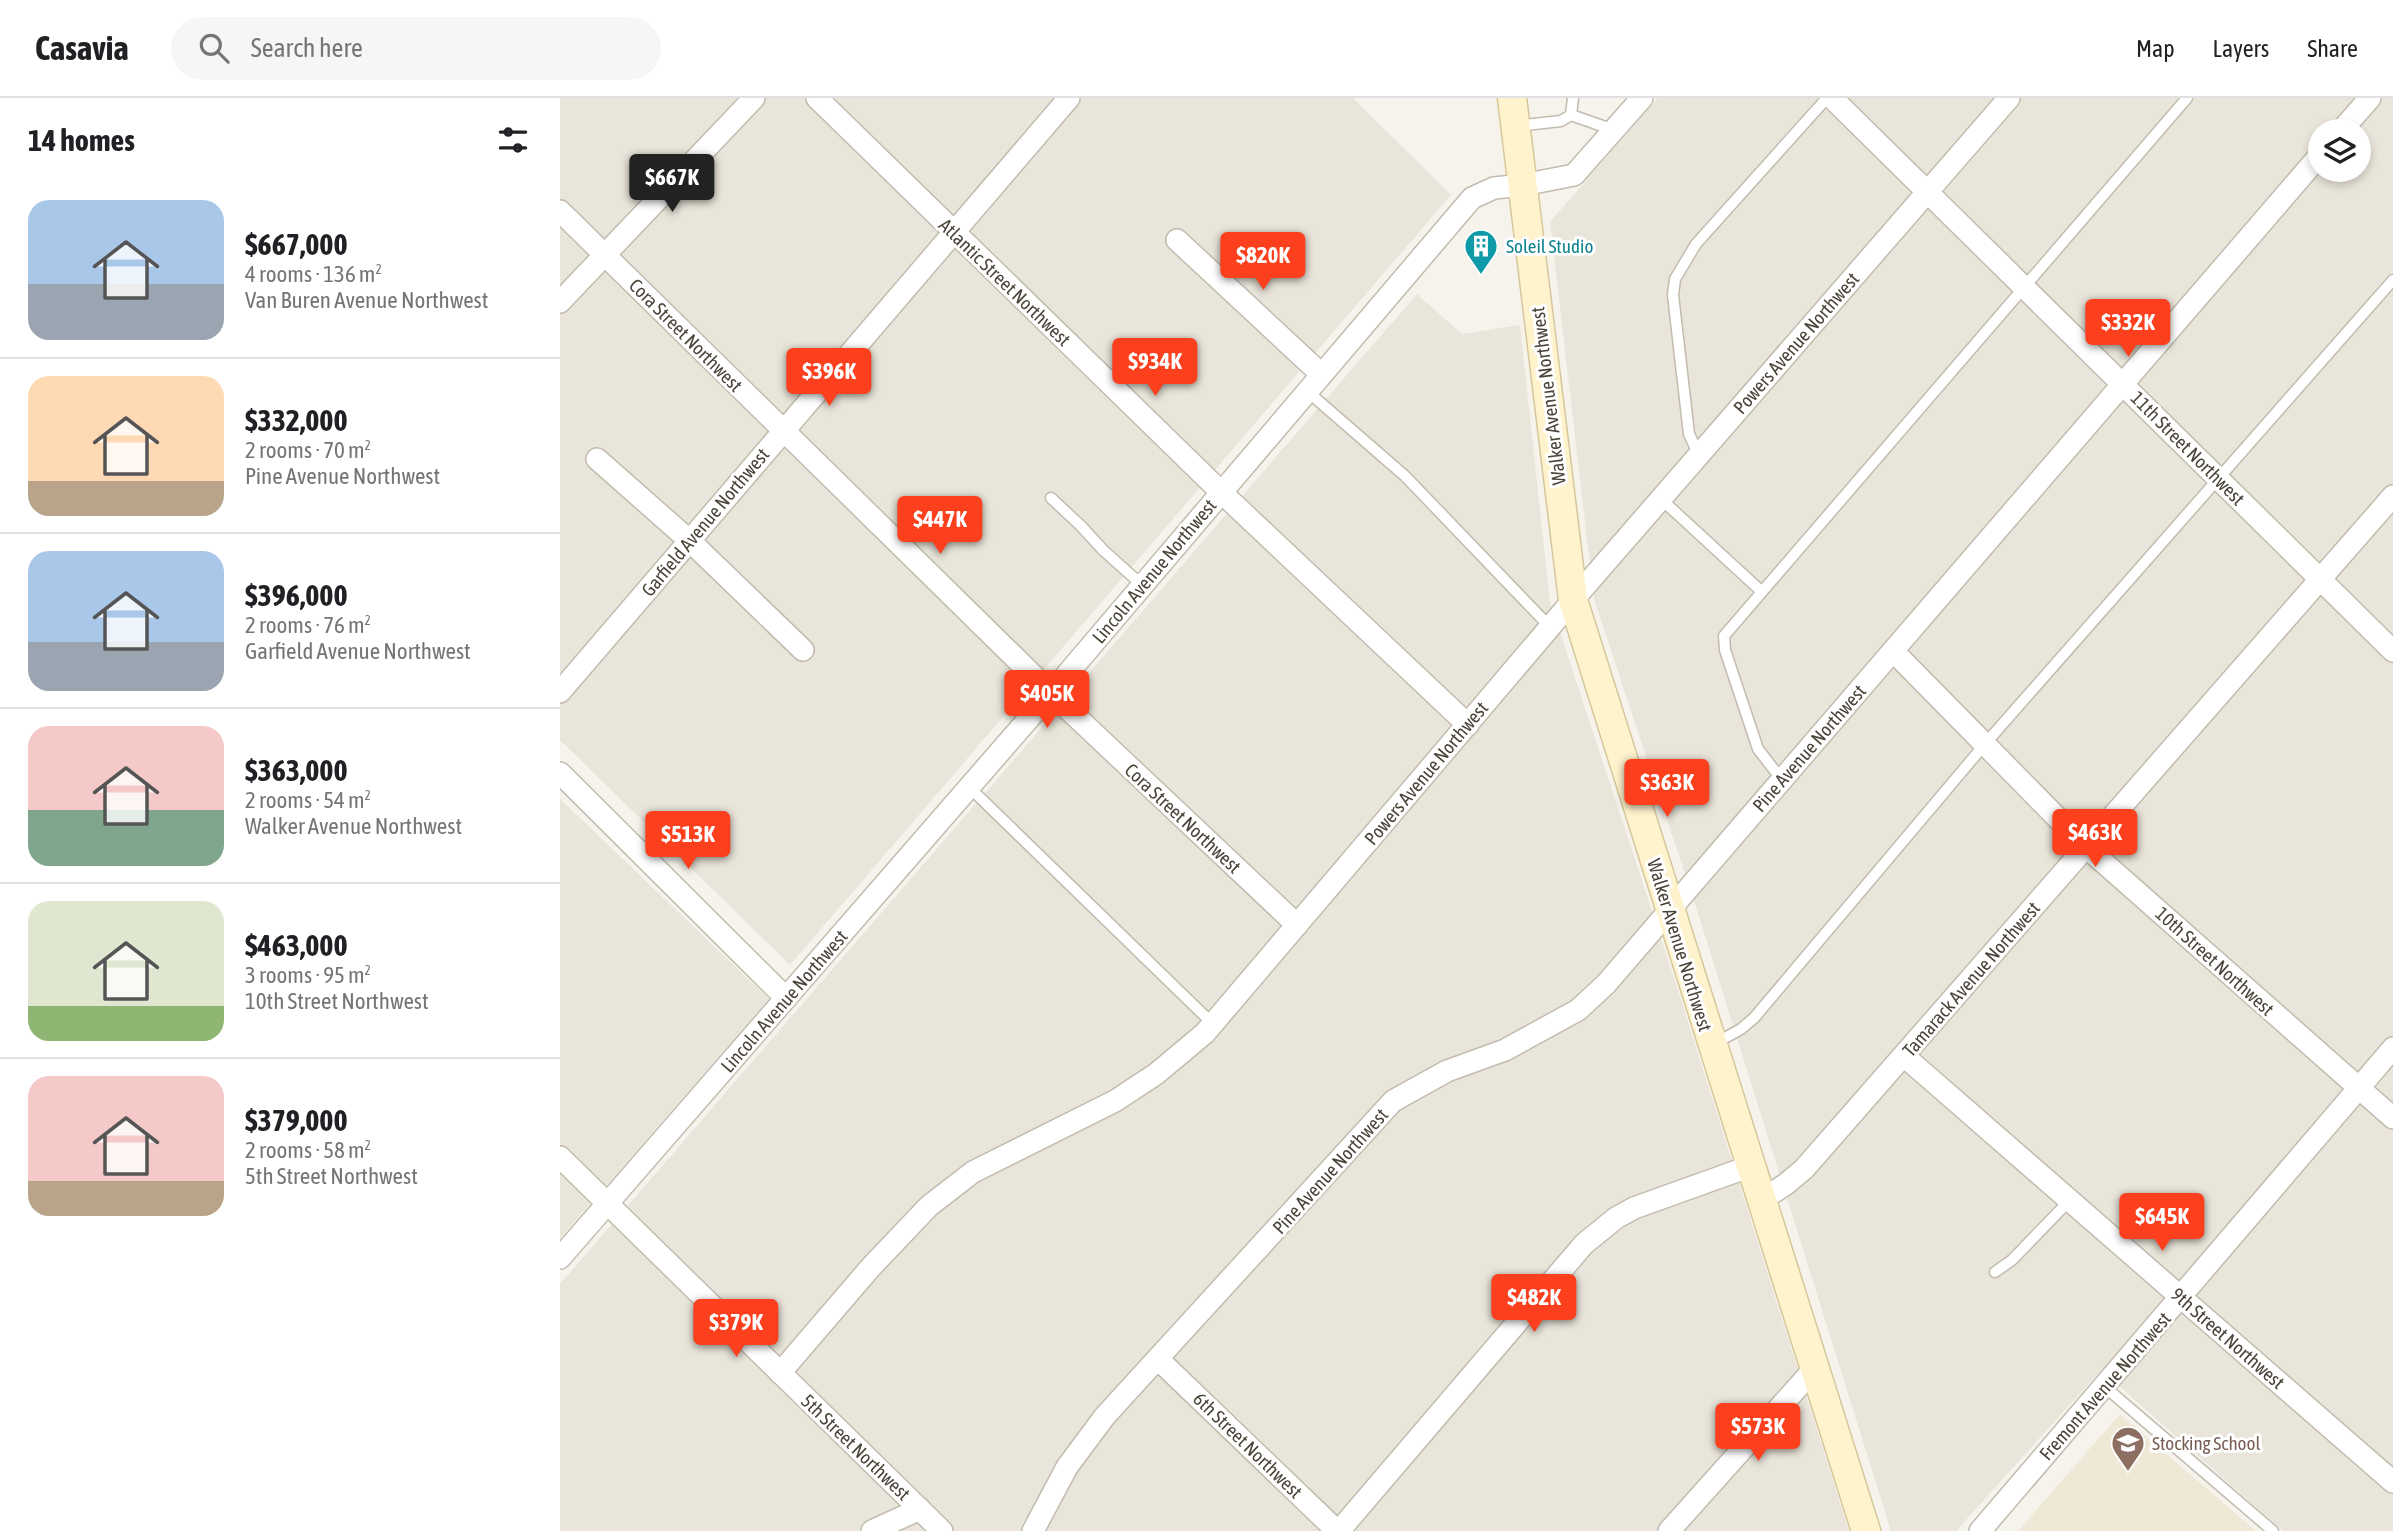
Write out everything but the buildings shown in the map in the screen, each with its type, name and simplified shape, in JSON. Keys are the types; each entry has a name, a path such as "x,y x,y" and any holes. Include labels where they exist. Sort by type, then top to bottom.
{"main road":[{"name":"Walker Avenue Northwest","path":"1513,98 1573,600 1866,1531"}],"street":[{"path":"560,302 754,98"},
{"name":"Atlantic Street Northwest","path":"817,98 1221,492 1468,725"},
{"name":"Garfield Avenue Northwest","path":"560,692 1069,98"},
{"name":"Lincoln Avenue Northwest","path":"560,1258 1051,693 1472,198 1493,188 1573,175 1642,98"},
{"name":"11th Street Northwest","path":"1829,98 2123,383 2393,651"},
{"name":"Powers Avenue Northwest","path":"780,1373 871,1267 929,1206 973,1172 1115,1101 1156,1074 1213,1024 1573,600 2009,98"},
{"path":"2352,119 2370,98"},
{"name":"Pine Avenue Northwest","path":"1033,1531 1067,1467 1105,1416 1393,1101 1447,1071 1505,1050 1578,1010 1606,984 2308,169"},
{"name":"Cora Street Northwest","path":"560,211 1051,693 1297,925"},
{"path":"1177,240 1321,374"},
{"path":"597,459 691,542 803,649"},
{"name":"Tamarack Avenue Northwest","path":"1762,1200 1804,1169 2393,496"},
{"name":"10th Street Northwest","path":"1893,651 2086,847 2393,1118"},
{"path":"560,773 786,998"},
{"name":"Fremont Avenue Northwest","path":"1980,1531 2182,1298 2393,1048"},
{"name":"9th Street Northwest","path":"1904,1056 2393,1482"},
{"name":"5th Street Northwest","path":"560,1157 942,1531"},
{"path":"1338,1531 1584,1244 1616,1217 1634,1208 1751,1166"},
{"name":"6th Street Northwest","path":"1158,1359 1338,1531"},
{"path":"1669,1531 1815,1368"},
{"path":"872,1531 920,1509"}],"lane":[{"path":"1571,115 1573,98"},
{"path":"1699,455 1689,434 1673,295 1675,279 1696,243 1829,98"},
{"path":"1782,780 1758,749 1725,650 1724,636 2187,98"},
{"path":"1516,126 1561,121 1571,115"},
{"path":"1571,115 1614,130"},
{"path":"1712,1045 1741,1029 1754,1018 1985,744 2393,280"},
{"path":"1307,391 1405,476 1550,628"},
{"path":"1051,498 1102,550 1142,585"},
{"path":"1661,499 1761,591"},
{"path":"969,787 1213,1024"},
{"path":"1995,1272 2012,1260 2070,1200"},
{"path":"2105,1387 2273,1531"}],"shaded area":[{"path":"560,98 1353,98 1451,195 790,965 560,740"},
{"path":"1658,98 2393,98 2393,1531 2283,1531 2101,1370 1956,1531 1891,1531 1697,910 1594,599 1550,222"},
{"path":"1417,294 1462,334 1520,325 1550,602 1677,987 1849,1531 560,1531 560,1284"},
{"path":"560,799 769,999 560,1238"},
{"name":"Stocking School","path":"2120,1414 2256,1531 2018,1531"}],"place":[{"name":"Soleil Studio","path":"1481,276"},
{"name":"Stocking School","path":"2128,1473"}]}
